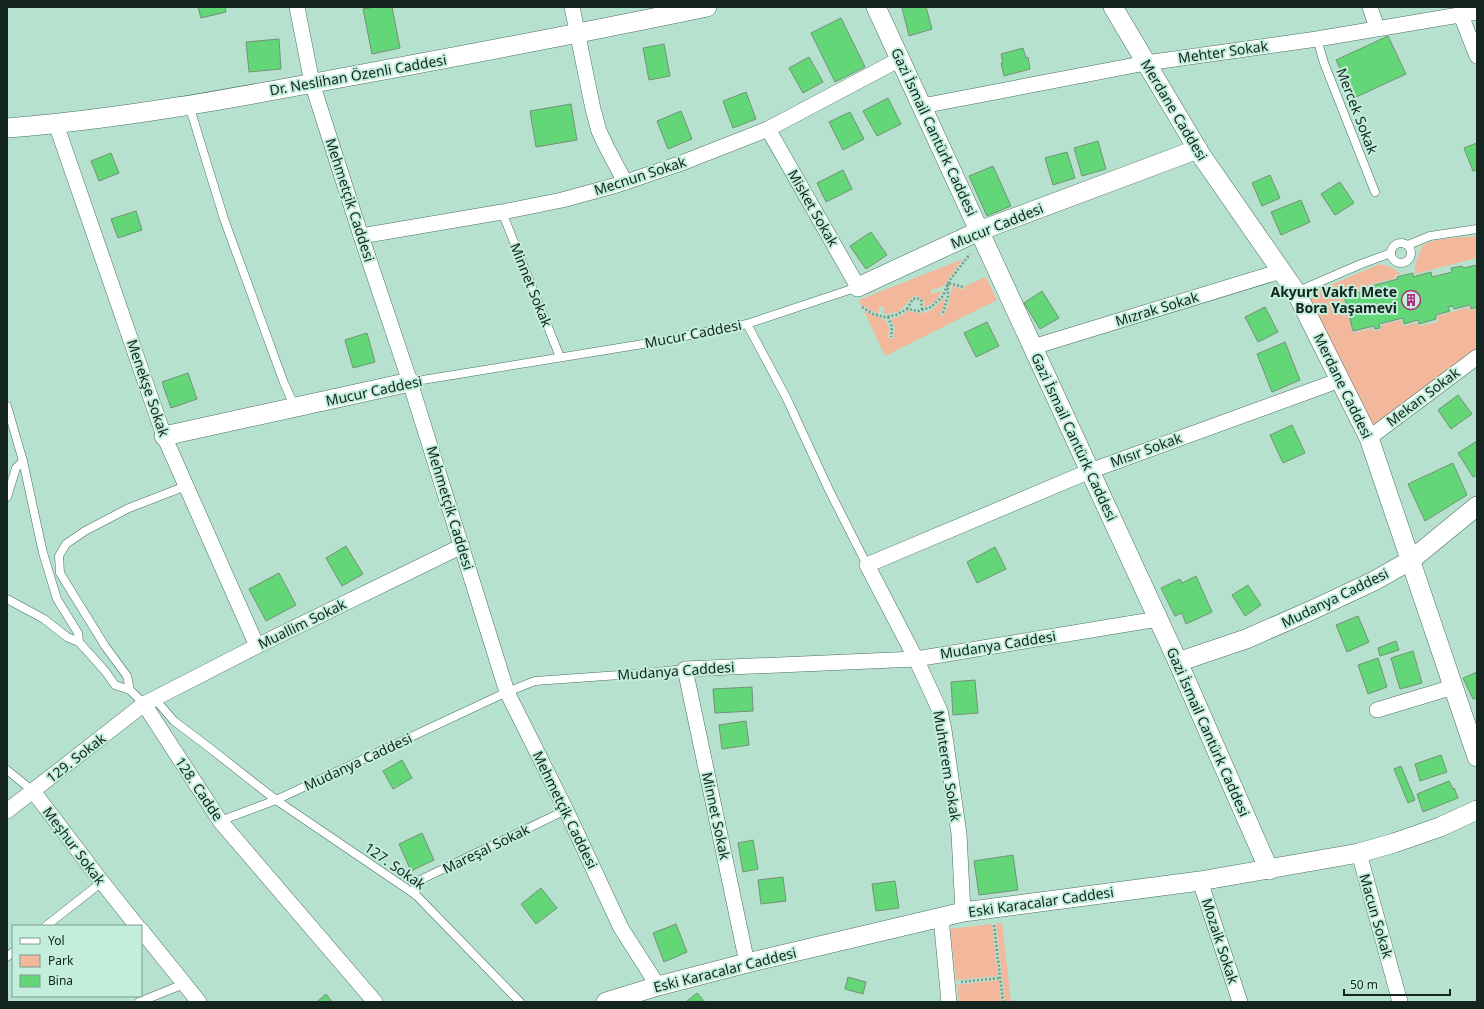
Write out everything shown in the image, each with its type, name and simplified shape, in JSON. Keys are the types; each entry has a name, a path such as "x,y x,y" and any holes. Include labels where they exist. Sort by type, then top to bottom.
{"street":[{"name":"Mehmetçik Caddesi","path":"296,7 312,83 410,382 507,692 566,810 621,928 658,986"},
{"path":"572,7 599,131 626,182"},
{"name":"Dr. Neslihan Özenli Caddesi","path":"7,128 56,124 189,105 578,34 707,7"},
{"name":"Gazi İsmail Cantürk Caddesi","path":"876,7 1178,662 1269,870"},
{"name":"Merdane Caddesi","path":"1113,7 1198,149 1296,292 1369,438 1477,757"},
{"path":"1370,7 1377,28"},
{"name":"Mehter Sokak","path":"922,106 1146,63 1317,39 1477,12"},
{"path":"1460,14 1477,56"},
{"name":"Mecnun Sokak","path":"361,236 502,212 562,200 626,182 680,164 768,129 900,59"},
{"name":"Menekşe Sokak","path":"56,124 164,436 257,646"},
{"name":"Misket Sokak","path":"768,129 858,287"},
{"name":"Mucur Caddesi","path":"858,287 981,234 1198,149"},
{"name":"Mızrak Sokak","path":"1033,347 1281,271"},
{"name":"Mekan Sokak","path":"1369,438 1477,357"},
{"name":"Mısır Sokak","path":"867,565 1090,471 1340,380"},
{"name":"Mucur Caddesi","path":"164,436 410,382"},
{"name":"Mudanya Caddesi","path":"1178,662 1246,639 1374,581 1411,560 1477,506"},
{"name":"Muallim Sokak","path":"149,701 257,646 462,546"},
{"name":"Muhterem Sokak","path":"867,565 916,659 940,711 944,730 958,834 963,912"},
{"name":"Mudanya Caddesi","path":"685,669 916,659 1158,619"},
{"name":"Minnet Sokak","path":"685,669 747,963"},
{"path":"1377,710 1454,687"},
{"name":"129. Sokak","path":"7,811 149,701"},
{"name":"128. Cadde","path":"149,701 220,821 375,1002"},
{"name":"Meşhur Sokak","path":"33,792 136,925"},
{"name":"Eski Karacalar Caddesi","path":"606,1002 658,986 747,963 963,912 1200,881 1269,870 1358,853 1394,843 1477,810"},
{"name":"Macun Sokak","path":"1358,853 1400,1002"},
{"name":"Mozaik Sokak","path":"1200,881 1240,1002"},
{"path":"941,917 949,1002"},
{"path":"142,931 200,1002"}],"lane":[{"name":"Mercek Sokak","path":"1317,39 1324,63 1375,192"},
{"path":"189,105 224,219 295,408"},
{"name":"Minnet Sokak","path":"502,212 560,357"},
{"path":"1408,245 1411,252 1409,258 1404,262 1395,261 1391,256 1391,252 1393,247 1398,243 1405,243 1408,245 1430,236 1477,229"},
{"path":"1296,292 1391,252"},
{"name":"Mucur Caddesi","path":"410,382 643,344 746,324 858,287"},
{"path":"746,324 787,399 829,490 867,565"},
{"path":"7,406 22,461 43,553 57,599 78,633 80,642"},
{"path":"7,497 16,468 22,461"},
{"path":"130,690 127,676 105,646 60,572 59,556 66,544 85,531 129,508 186,486"},
{"name":"128. Cadde","path":"7,599 44,619 67,637 80,642 115,685 130,690 149,701"},
{"name":"Mudanya Caddesi","path":"220,821 276,800 507,692 535,681 685,669"},
{"name":"127. Sokak","path":"149,701 276,800 416,895 520,1002"},
{"name":"Meşhur Sokak","path":"7,770 33,792"},
{"name":"Mareşal Sokak","path":"416,895 415,888 418,881 566,810"},
{"path":"47,925 102,882"},
{"path":"139,1002 184,984"}],"path":[{"path":"907,309 922,310 931,307 941,299 948,283 981,234"},
{"path":"948,283 964,288"},
{"path":"943,313 948,296 948,283"},
{"path":"862,307 872,314 888,317 896,315 907,309 913,299 917,298 921,300 922,310"},
{"path":"888,317 892,327 891,337"},
{"path":"994,925 1003,1002"},
{"path":"947,984 1000,978"}],"green space":[{"path":"1477,236 1477,258 1415,274 1415,265 1422,246 1429,242 1443,239"},
{"path":"963,259 944,286 931,290 931,294 942,291 937,299 927,306 924,307 924,302 920,297 914,296 898,312 883,314 884,307 880,306 878,314 861,305 859,300"},
{"path":"1380,264 1391,267 1401,274 1395,275 1395,278 1369,285 1370,288 1342,295 1353,333 1372,328 1373,331 1381,329 1381,325 1401,320 1403,326 1417,323 1419,326 1438,322 1438,316 1469,307 1470,311 1477,308 1477,348 1372,428 1310,300 1316,291"},
{"path":"986,277 997,300 885,356 864,311 879,317 886,322 889,330 888,337 893,339 895,328 891,319 901,316 907,311 919,313 927,312 945,299 944,306 940,314 943,316 948,307 952,286 964,290 965,286"},
{"path":"996,923 1002,923 1011,1002 1005,1002"},
{"path":"992,924 998,976 956,980 950,929"},
{"path":"999,980 1001,1002 959,1002 957,985"}],"building":[{"path":"198,7 225,7 226,12 201,18"},
{"path":"392,7 400,48 372,54 363,9"},
{"path":"926,7 932,29 909,36 902,8"},
{"path":"841,18 865,67 835,82 811,33"},
{"path":"1388,36 1406,74 1354,98 1336,60"},
{"path":"279,39 281,69 249,72 246,42"},
{"path":"664,44 670,76 649,80 643,48"},
{"path":"1023,48 1026,58 1028,57 1030,69 1004,76 1001,63 1003,63 1001,54"},
{"path":"809,57 823,82 803,93 789,68"},
{"path":"746,92 756,119 733,128 723,101"},
{"path":"888,98 901,124 877,136 863,111"},
{"path":"571,104 577,140 536,147 530,111"},
{"path":"681,111 692,139 668,149 657,121"},
{"path":"850,112 864,139 843,150 829,122"},
{"path":"1098,141 1106,169 1082,176 1074,148"},
{"path":"1477,143 1477,170 1473,171 1464,148"},
{"path":"1067,152 1075,178 1053,185 1045,158"},
{"path":"111,153 119,173 99,181 91,161"},
{"path":"993,166 1011,206 987,216 969,176"},
{"path":"843,170 852,189 826,202 817,183"},
{"path":"1270,175 1280,198 1262,206 1252,183"},
{"path":"1340,182 1354,203 1335,215 1321,194"},
{"path":"1301,200 1310,222 1281,235 1271,212"},
{"path":"136,211 142,230 118,238 111,219"},
{"path":"871,232 887,255 866,269 850,246"},
{"name":"Akyurt Vakfı Mete Bora Yaşamevi","path":"1477,265 1477,307 1471,309 1470,305 1454,309 1453,306 1448,307 1450,311 1436,315 1436,319 1419,324 1418,320 1404,324 1403,318 1379,324 1380,328 1375,329 1374,326 1353,331 1344,296 1372,289 1371,286 1398,279 1397,277 1413,273 1413,277 1431,272 1432,277 1452,272 1451,268 1462,266 1463,268"},
{"path":"1042,291 1059,318 1040,329 1024,303"},
{"path":"1265,307 1278,332 1258,342 1245,317"},
{"path":"987,322 999,346 976,357 964,333"},
{"path":"367,333 375,362 353,368 345,340"},
{"path":"1285,342 1300,380 1272,392 1257,354"},
{"path":"188,373 197,399 171,408 162,382"},
{"path":"1458,395 1472,414 1451,429 1438,410"},
{"path":"1292,425 1305,453 1283,463 1270,435"},
{"path":"1477,441 1477,475 1473,477 1458,453"},
{"path":"1453,463 1467,495 1425,521 1408,484"},
{"path":"346,546 363,574 342,586 326,558"},
{"path":"995,547 1006,569 977,583 967,562"},
{"path":"279,573 296,605 266,621 249,589"},
{"path":"1196,576 1212,612 1186,624 1182,613 1175,616 1161,588 1180,579 1182,583"},
{"path":"1248,585 1261,605 1245,616 1232,595"},
{"path":"1358,616 1369,642 1347,652 1336,625"},
{"path":"1396,641 1399,650 1380,656 1378,648"},
{"path":"1413,651 1422,683 1400,689 1391,658"},
{"path":"1378,658 1387,687 1368,694 1358,665"},
{"path":"1477,672 1477,698 1473,699 1463,678"},
{"path":"975,680 978,713 953,715 951,682"},
{"path":"752,687 753,711 715,713 713,689"},
{"path":"746,721 749,745 722,749 719,725"},
{"path":"1441,755 1447,772 1420,781 1415,764"},
{"path":"402,760 412,778 393,789 383,771"},
{"path":"1401,766 1415,800 1408,803 1394,769"},
{"path":"1449,781 1458,798 1423,812 1417,794"},
{"path":"422,833 434,860 411,871 399,844"},
{"path":"753,840 758,869 743,872 738,843"},
{"path":"1013,855 1018,890 979,895 974,861"},
{"path":"783,877 786,901 761,904 758,880"},
{"path":"895,881 899,908 876,911 872,884"},
{"path":"541,888 557,908 536,924 521,904"},
{"path":"676,924 687,952 664,962 653,933"},
{"path":"848,977 866,982 863,994 845,989"},
{"path":"697,993 705,1002 686,1002"},
{"path":"326,994 332,1002 317,1002"}],"place":[{"name":"Akyurt Vakfı Mete Bora Yaşamevi","path":"1411,300"}]}
